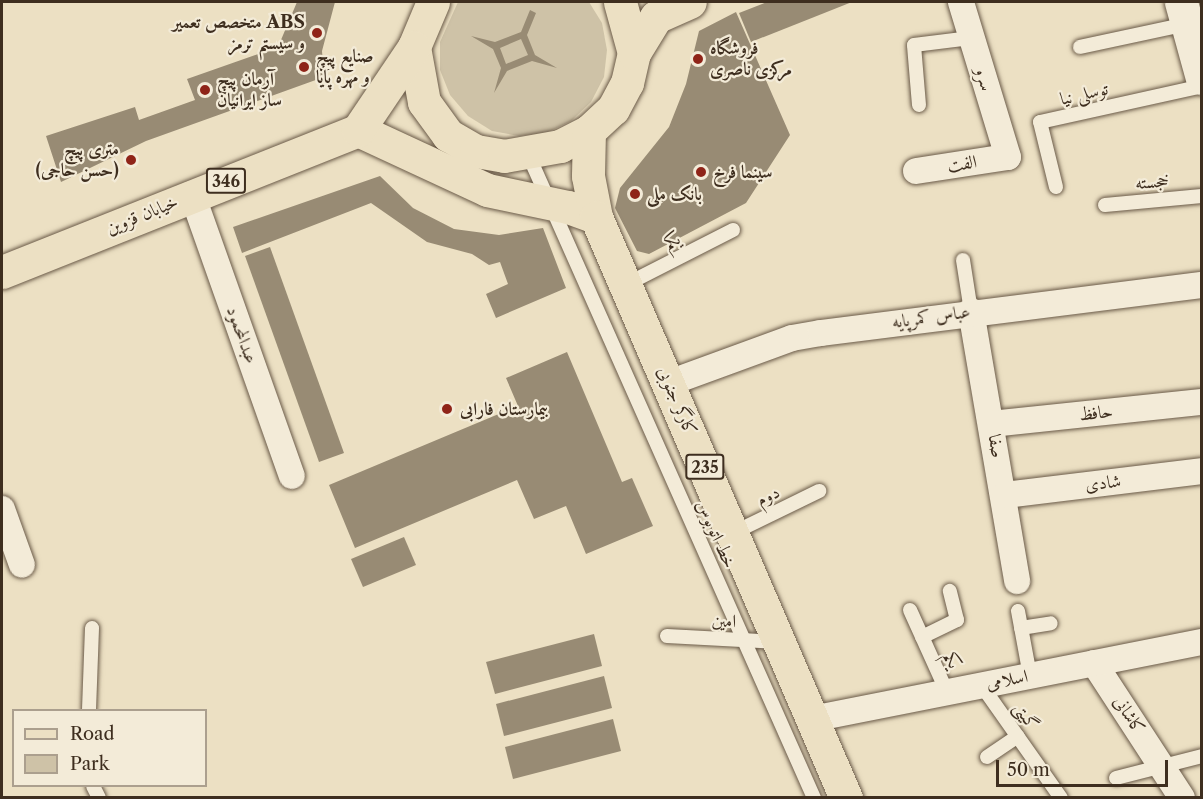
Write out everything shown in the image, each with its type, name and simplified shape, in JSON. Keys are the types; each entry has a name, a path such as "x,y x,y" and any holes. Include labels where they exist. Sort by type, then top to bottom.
{"main road":[{"path":"433,2 414,47 358,130 487,190 549,203 596,217"},
{"path":"623,2 634,53"},
{"path":"414,47 418,86 439,127 476,151 528,154 590,131 613,109 627,83 634,53 656,17 690,2"},
{"name":"خیابان قزوین","path":"2,272 192,194 358,130"},
{"name":"کارگر جنوبی","path":"590,131 588,176 596,217 627,284 846,798"}],"street":[{"name":"سرو","path":"961,2 1008,157"},
{"path":"1184,13 1202,78"},
{"name":"الفت","path":"916,171 1008,157"},
{"name":"عبدالمحمود","path":"192,194 292,476"},
{"name":"عباس کمرپایه","path":"669,383 792,338 971,311 1202,285"},
{"name":"صفا","path":"971,311 1005,495 1017,581"},
{"name":"حافظ","path":"992,424 1202,402"},
{"name":"شادی","path":"1005,495 1202,471"},
{"path":"2,509 22,565"},
{"name":"اسلامی","path":"812,719 1202,642"},
{"name":"کاشانی","path":"1094,663 1182,798"}],"lane":[{"path":"1080,47 1184,13"},
{"path":"919,105 914,45 971,38"},
{"name":"توسلی نیا","path":"1056,187 1040,122 1202,86"},
{"name":"خط اتوبوس","path":"528,154 814,798"},
{"name":"خجسته","path":"1105,205 1202,196"},
{"name":"یکم","path":"627,284 734,230"},
{"path":"963,260 971,311"},
{"name":"دوم","path":"733,533 819,491"},
{"path":"922,637 957,620 950,591"},
{"name":"یکم","path":"910,610 947,692"},
{"path":"1018,610 1030,676"},
{"path":"1021,628 1051,623"},
{"path":"89,709 92,628"},
{"name":"امین","path":"667,636 780,642"},
{"name":"گیتی","path":"982,686 1061,798"},
{"path":"987,757 1018,736"},
{"path":"1116,778 1202,756"}],"green space":[{"path":"458,2 589,2 602,23 607,50 604,77 591,102 571,121 546,133 519,136 492,131 468,116 450,95 440,70 440,42"}],"building":[{"path":"297,2 335,2 322,51 324,77 146,141 61,182 46,136 135,107 139,120 195,100 187,79 278,47"},
{"path":"767,2 852,2 751,42 739,13"},
{"path":"530,10 536,13 527,35 535,55 557,68 532,61 507,71 494,93 501,68 493,49 471,36 495,42 521,32","holes":["521,39 528,55 506,64 500,48"]},
{"path":"736,12 790,135 746,203 649,254 637,251 615,208 620,188 669,127 686,84 699,31"},
{"path":"380,176 413,208 454,229 499,235 543,228 566,288 496,318 486,294 508,284 500,262 489,265 472,254 427,242 371,203 242,253 233,227"},
{"path":"270,247 344,453 319,462 245,256"},
{"path":"567,352 622,482 632,478 653,526 586,554 566,506 534,519 517,480 355,548 329,485 518,406 506,378"},
{"path":"404,537 416,565 363,587 351,559"},
{"path":"594,634 602,666 495,694 486,662"},
{"path":"604,676 612,708 504,736 496,704"},
{"path":"613,719 621,751 513,779 505,747"}],"place":[{"name":"متخصص تعمیر ABS و سیستم ترمز","path":"317,33"},
{"name":"فروشگاه مرکزی ناصری","path":"698,59"},
{"name":"صنایع پیچ و مهره پایا","path":"304,67"},
{"name":"آرمان پیچ ساز ایرانیان","path":"205,90"},
{"name":"متری پیچ (حسن حاجی)","path":"131,160"},
{"name":"سینما فرخ","path":"701,172"},
{"name":"بانک ملی","path":"635,194"},
{"name":"بیمارستان فارابی","path":"447,409"}]}
